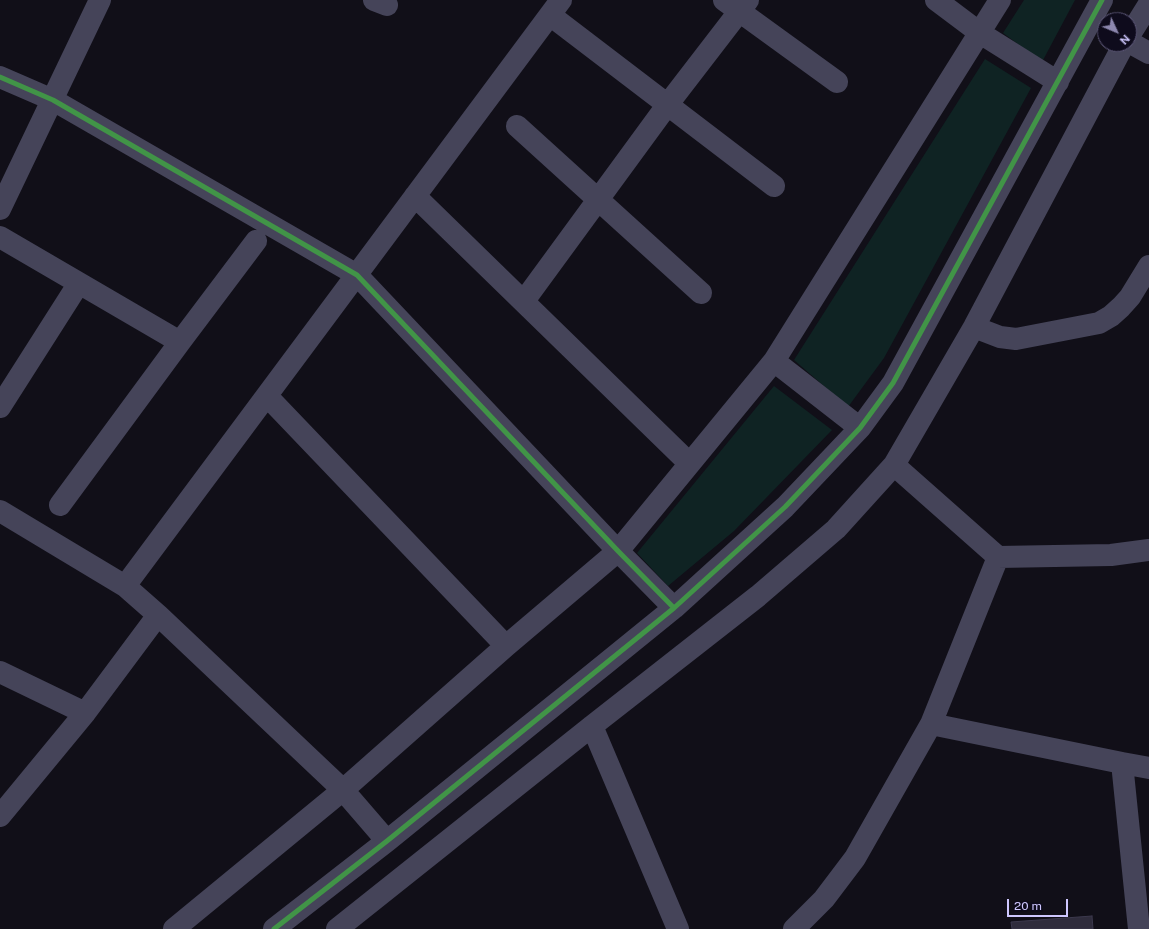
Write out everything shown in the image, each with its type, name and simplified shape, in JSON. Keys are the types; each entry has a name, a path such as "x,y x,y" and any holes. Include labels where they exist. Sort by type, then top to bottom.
{"street":[{"path":"0,209 100,0"},
{"path":"936,0 980,33 1058,82"},
{"path":"174,929 343,790 506,646 618,551 774,361 1000,0"},
{"path":"274,929 387,841 674,608 785,507 860,428 893,383 1102,0"},
{"path":"529,294 668,104 737,4 837,82"},
{"path":"1137,23 1149,4"},
{"path":"125,586 556,7 668,104 774,186"},
{"path":"1137,46 1149,53"},
{"path":"338,929 592,726 758,596 836,529 894,465 974,327 1120,52"},
{"path":"0,77 53,100 357,275 618,551 674,608"},
{"path":"517,126 701,293"},
{"path":"415,196 689,464"},
{"path":"0,237 180,342"},
{"path":"60,506 256,241"},
{"path":"974,327 1000,337 1016,339 1098,323 1111,316 1126,302 1149,266"},
{"path":"0,407 80,283"},
{"path":"774,361 860,428"},
{"path":"266,396 506,646"},
{"path":"894,465 998,557 1111,555 1149,550"},
{"path":"0,511 125,586 158,615 343,790 387,841"},
{"path":"794,929 824,900 855,858 931,724 998,557"},
{"path":"0,815 85,713 158,615"},
{"path":"0,672 85,713"},
{"path":"931,724 1149,768"},
{"path":"592,726 678,929"},
{"path":"1122,763 1139,929"}],"green space":[{"path":"1024,0 1075,0 1042,62 1003,33"},
{"path":"985,59 1031,88 884,358 848,407 794,360"},
{"path":"774,386 832,430 734,531 668,586 637,553"}],"building":[{"path":"1092,916 1093,929 1012,929 1011,922"}],"cycle path":[{"path":"274,929 387,841 674,608 785,507 860,428 893,383 1102,0"},
{"path":"0,77 53,100 357,275 618,551 674,608"}]}
